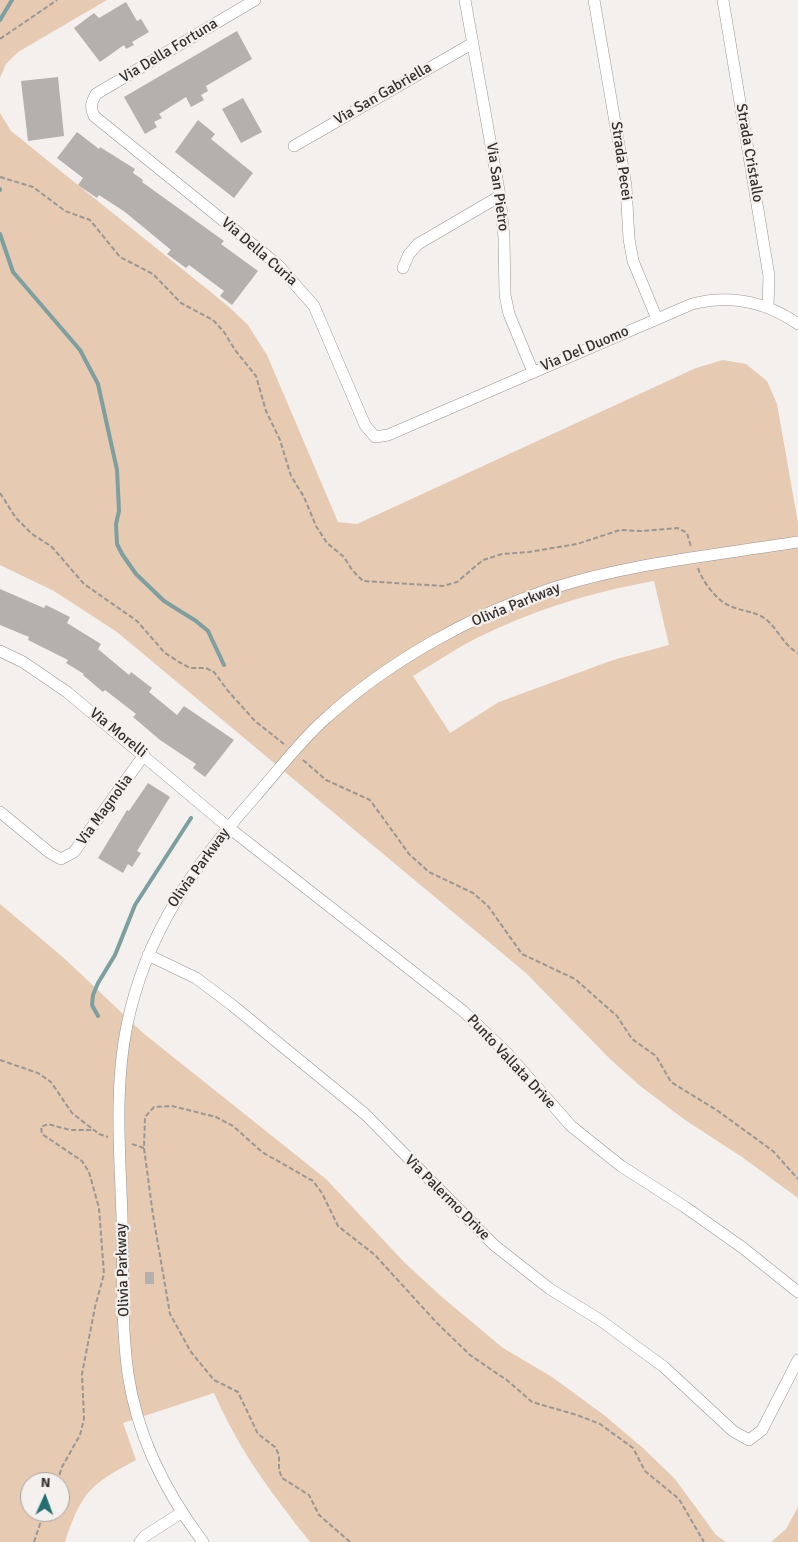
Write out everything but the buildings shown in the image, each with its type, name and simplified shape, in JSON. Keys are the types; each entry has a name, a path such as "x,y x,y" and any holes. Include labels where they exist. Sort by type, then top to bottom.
{"street":[{"name":"Via Della Fortuna","path":"91,108 91,101 96,94 255,0"},
{"name":"Via San Pietro","path":"465,0 500,196 504,238 505,295 509,314 533,372"},
{"name":"Strada Pecei","path":"594,0 626,186 629,239 633,261 657,319"},
{"name":"Strada Cristallo","path":"723,0 769,276 768,307"},
{"name":"Via San Gabriella","path":"294,146 473,43"},
{"name":"Via Della Curia","path":"91,108 94,116 105,126 278,265 299,286 314,306 365,425 375,437"},
{"path":"403,268 409,254 418,244 500,196"},
{"name":"Via Del Duomo","path":"375,437 388,435 678,309 711,300 747,300 768,307 798,324"},
{"name":"Olivia Parkway","path":"202,1542 181,1513 153,1458 144,1434 129,1378 126,1352 120,1080 127,1025 148,955 159,928 182,889 228,827 323,721 348,699 424,647 468,624 552,589 600,575 798,542"},
{"name":"Via Morelli","path":"0,651 23,662 67,692 228,827"},
{"name":"Via Magnolia","path":"0,812 50,854 61,859 74,852 144,755"},
{"name":"Punto Vallata Drive","path":"228,827 463,1010 506,1052 571,1126 621,1166 685,1207 743,1248 798,1292"},
{"name":"Via Palermo Drive","path":"148,955 196,978 232,1005 365,1114 494,1245 550,1289 600,1320 664,1367 733,1431 749,1440 762,1430 798,1360"},
{"path":"140,1542 145,1536 181,1513"}],"path":[{"path":"0,39 57,0"},
{"path":"0,177 33,187 64,211 90,220 120,257 154,274 181,302 213,320 224,332 235,350 256,376 266,411 280,440 291,476 304,497 316,526 327,543 344,557 363,581 443,586 457,582 483,560 492,557 577,544 620,530 642,531 678,528 684,530 688,536 695,559 706,583 727,605 760,615 769,622 791,649 798,653"},
{"path":"0,493 16,518 32,534 52,547 84,584 137,621 166,652 179,662 190,668 206,668 214,672 255,721 326,780 350,789 370,800 410,854 429,872 473,893 488,906 522,954 575,979 618,1016 632,1039 656,1056 671,1082 718,1111 773,1151 798,1179"},
{"path":"0,1060 28,1068 51,1082 66,1107 94,1130 70,1130 48,1124 41,1127 42,1134 82,1161 89,1172 99,1208 104,1274 95,1306 82,1374 84,1419 80,1435 60,1472"},
{"path":"350,1542 319,1515 309,1495 282,1478 279,1470 279,1455 275,1446 258,1434 238,1392 214,1380 191,1352 170,1314 153,1216 144,1148 145,1118 154,1107 172,1106 216,1117 233,1126 262,1152 313,1181 322,1193 338,1226 375,1255 435,1321 470,1355 508,1381 532,1402 600,1424 633,1448 645,1471 679,1499 704,1542"},
{"path":"34,1542 41,1522"}],"shaded area":[{"path":"0,0 107,0 18,52 6,64 0,78"},
{"path":"0,113 11,131 228,306 248,325 267,355 338,522 357,524 696,368 723,360 746,364 767,381 777,404 798,523 798,1198 742,1157 685,1120 639,1085 610,1059 526,973 117,632 54,591 0,565","holes":["654,581 669,645 613,660 499,702 450,733 413,676 473,640 539,611 606,591"]},
{"path":"0,904 65,959 143,1033 326,1179 405,1263 442,1297 503,1348 552,1377 604,1415 644,1449 675,1479 716,1535 726,1542 310,1542 245,1453 214,1393 123,1423 136,1460 108,1476 90,1491 77,1511 65,1542 0,1542"},
{"path":"798,1507 798,1542 771,1542 786,1529"}],"waterway":[{"path":"0,20 12,0"},
{"path":"0,234 13,272 80,350 98,384 117,470 119,511 116,524 117,544 122,554 136,574 164,601 196,621 208,631 224,665"},
{"path":"98,1016 92,1005 93,995 98,983 115,955 135,905 191,818"}]}
